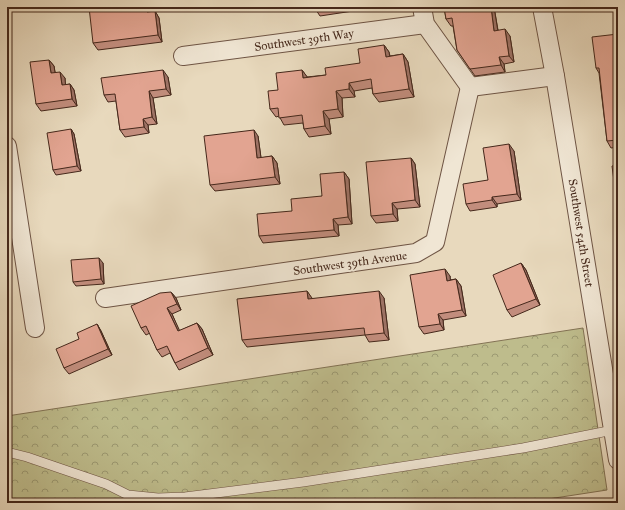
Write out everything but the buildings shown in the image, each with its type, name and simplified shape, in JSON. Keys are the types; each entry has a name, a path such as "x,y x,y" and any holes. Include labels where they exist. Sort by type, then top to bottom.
{"street":[{"name":"Southwest 54th Street","path":"542,7 555,76 618,460"},
{"path":"423,15 470,86 555,76"},
{"name":"Southwest 39th Way","path":"183,56 423,15"},
{"name":"Southwest 39th Avenue","path":"104,298 416,253 429,246 435,242 470,86"},
{"path":"7,146 35,328"}],"lane":[{"path":"7,452 47,463 106,484 128,495 185,497 303,482 524,448 613,430"}],"green space":[{"path":"583,328 607,490 522,503 7,503 7,416"}]}
